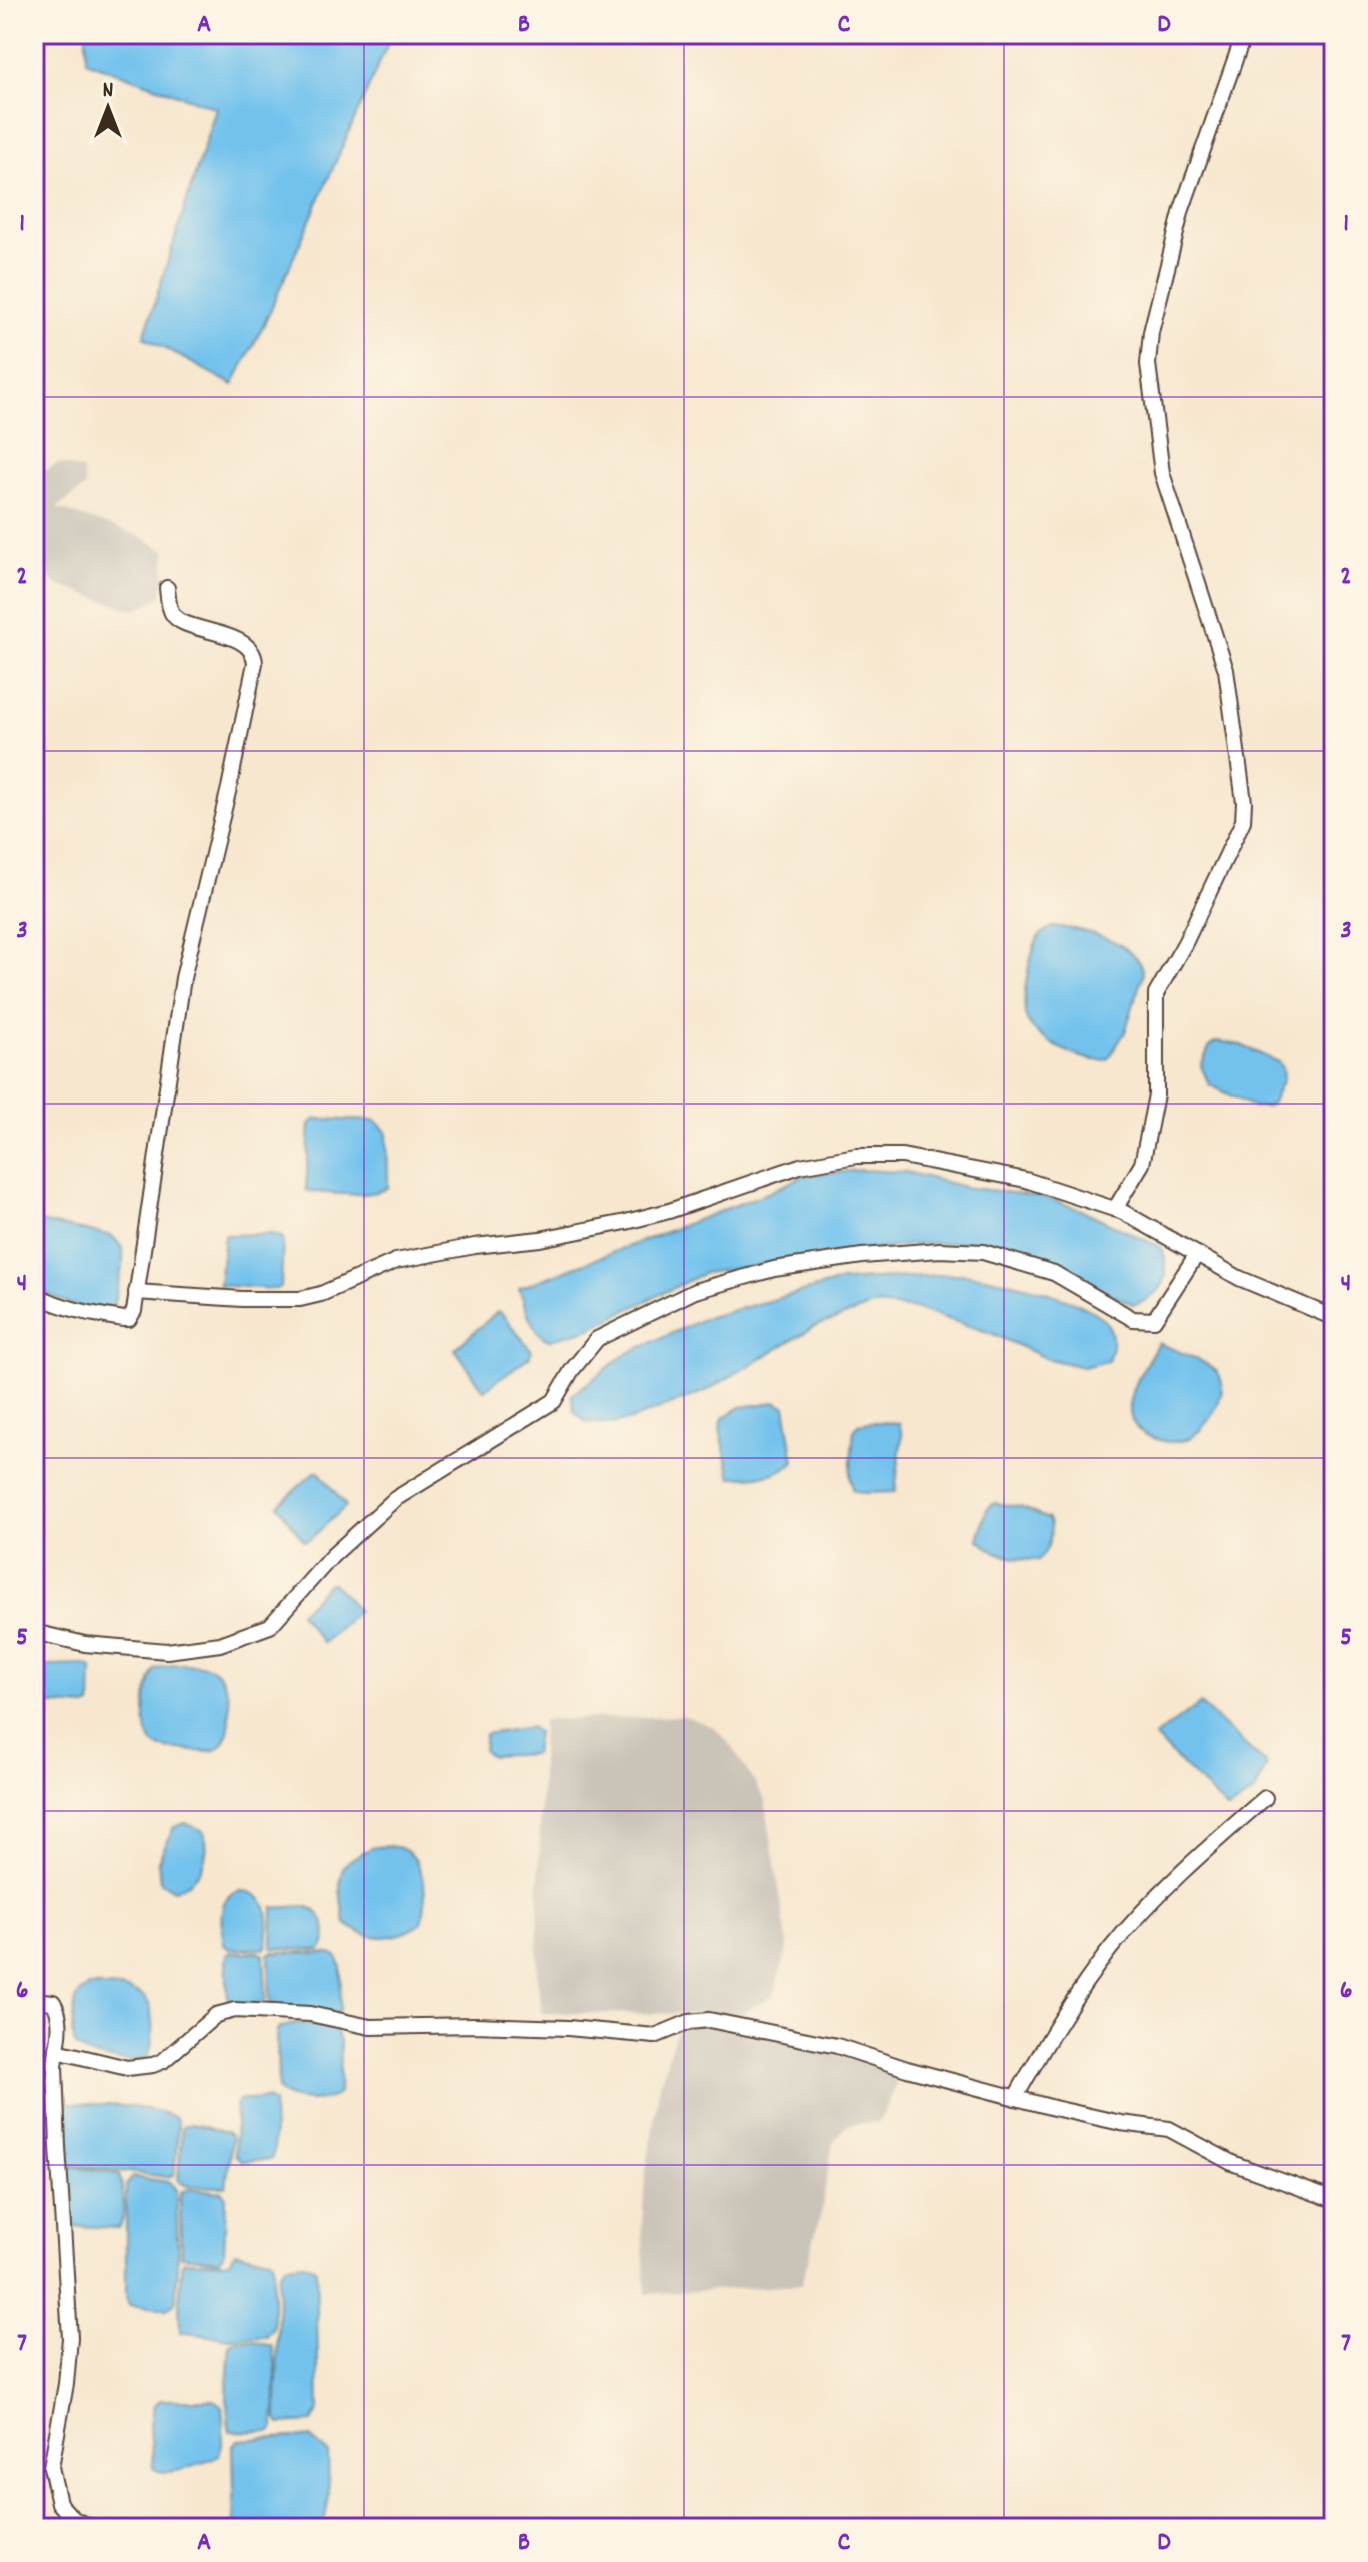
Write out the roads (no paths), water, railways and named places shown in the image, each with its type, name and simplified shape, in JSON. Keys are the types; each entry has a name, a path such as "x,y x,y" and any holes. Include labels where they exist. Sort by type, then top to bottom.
{"street":[{"path":"1115,1209 1142,1164 1156,1095 1156,994 1185,943 1243,821 1244,802 1226,670 1162,473 1148,364 1151,332 1182,209 1244,34"},
{"path":"34,1294 61,1307 124,1319 129,1319 134,1311 183,978 229,788 255,663 249,648 231,637 177,620 171,612 167,588"},
{"path":"136,1292 242,1299 300,1299 321,1294 396,1261 626,1222 669,1211 800,1166 856,1156 902,1156 1026,1180 1115,1209 1239,1278 1334,1318"},
{"path":"34,1632 85,1644 167,1651 220,1644 270,1626 332,1556 395,1499 554,1401 572,1370 597,1339 695,1291 774,1269 847,1258 940,1250 983,1252 1054,1273 1133,1319 1154,1320 1197,1254"},
{"path":"1015,2098 1059,2021 1111,1948 1182,1870 1265,1798"},
{"path":"34,2000 53,2002 57,2007 60,2035 55,2067 70,2338 66,2384 51,2467 59,2503 72,2518 91,2528"},
{"path":"57,2049 127,2068 153,2065 163,2061 216,2015 235,2010 310,2014 370,2027 475,2025 568,2028 655,2036 689,2022 709,2020 837,2046 907,2069 1015,2098 1121,2123 1169,2129 1232,2163 1334,2200"}],"water":[{"path":"86,34 392,34 266,320 233,385 144,337 216,108 86,61"},
{"path":"1052,927 1106,938 1131,953 1139,963 1143,974 1125,1032 1108,1059 1088,1059 1063,1050 1041,1036 1027,1020 1025,989 1030,963 1041,934"},
{"path":"1217,1041 1241,1045 1278,1062 1283,1079 1271,1104 1253,1107 1209,1084 1201,1066 1210,1045"},
{"path":"316,1119 377,1121 387,1133 388,1187 361,1194 306,1190 310,1124"},
{"path":"860,1170 906,1172 964,1187 1044,1197 1084,1211 1162,1248 1166,1268 1163,1284 1152,1296 1134,1305 1031,1256 988,1241 916,1244 704,1273 588,1329 548,1340 529,1317 519,1288 770,1192 805,1175"},
{"path":"34,1221 112,1236 123,1248 123,1264 113,1306 93,1310 83,1308 34,1287"},
{"path":"273,1234 283,1238 281,1287 219,1285 224,1235"},
{"path":"957,1274 1038,1289 1098,1315 1112,1334 1108,1361 1083,1367 1045,1358 991,1333 917,1309 875,1305 814,1327 706,1391 631,1420 610,1424 586,1422 575,1412 572,1395 624,1355 705,1318 842,1281"},
{"path":"497,1312 532,1351 529,1357 484,1390 455,1349"},
{"path":"1158,1343 1201,1361 1220,1377 1220,1397 1210,1418 1195,1434 1182,1441 1169,1442 1151,1437 1138,1429 1131,1419 1132,1394"},
{"path":"776,1402 785,1406 794,1461 773,1474 731,1477 720,1429 723,1418 741,1407"},
{"path":"899,1423 902,1435 895,1492 863,1493 852,1489 850,1475 854,1429 858,1424"},
{"path":"315,1472 319,1472 346,1506 304,1541 278,1505"},
{"path":"994,1503 1020,1507 1048,1519 1050,1541 1039,1560 1006,1556 978,1539 987,1509"},
{"path":"329,1583 333,1583 358,1611 323,1643 299,1613"},
{"path":"177,1664 208,1667 223,1680 230,1722 225,1739 215,1750 165,1749 149,1738 145,1707 152,1676 156,1669"},
{"path":"85,1665 92,1668 91,1705 43,1704 47,1666"},
{"path":"1200,1704 1267,1765 1255,1792 1228,1810 1154,1737"},
{"path":"530,1727 537,1732 534,1754 491,1756 483,1751 485,1734"},
{"path":"185,1823 204,1831 205,1859 190,1881 174,1890 160,1881 158,1861 174,1827"},
{"path":"390,1846 409,1853 416,1861 424,1882 425,1905 420,1924 402,1934 373,1936 345,1923 340,1893 342,1871 351,1860 373,1847"},
{"path":"242,1891 252,1893 264,1903 268,1919 265,1949 230,1949 224,1945 223,1905 227,1898"},
{"path":"306,1906 322,1918 326,1937 321,1950 272,1948 273,1908"},
{"path":"232,1952 258,1952 264,1955 266,1998 263,2003 237,2005 228,2000 226,1959"},
{"path":"330,1953 337,1956 341,1967 340,2009 335,2013 270,2004 269,1954"},
{"path":"89,1987 129,1990 148,2002 152,2035 147,2057 109,2059 88,2053 75,2044 72,2032 75,2004 79,1995"},
{"path":"296,2023 334,2027 340,2041 339,2093 333,2097 316,2101 298,2100 278,2089 277,2031"},
{"path":"267,2099 273,2103 274,2151 271,2159 243,2161 235,2155 236,2105 239,2101"},
{"path":"69,2103 138,2108 176,2118 174,2174 168,2177 64,2164 62,2109"},
{"path":"192,2124 226,2132 232,2137 226,2187 187,2186 178,2181 182,2126"},
{"path":"75,2167 119,2174 124,2209 119,2228 73,2226 68,2221 65,2170"},
{"path":"132,2177 170,2182 176,2190 178,2265 175,2302 167,2309 129,2305 126,2297 126,2185"},
{"path":"190,2189 223,2192 226,2197 224,2255 219,2260 181,2256 180,2192"},
{"path":"235,2252 271,2258 273,2261 273,2328 267,2337 225,2338 180,2332 183,2261 225,2262 231,2260"},
{"path":"304,2263 316,2271 319,2410 312,2422 280,2424 277,2419 278,2275 285,2265"},
{"path":"236,2341 272,2346 276,2387 274,2428 271,2432 230,2431 228,2366 230,2345"},
{"path":"160,2400 213,2400 222,2406 223,2437 219,2455 175,2471 153,2468 150,2425 153,2407"},
{"path":"310,2438 328,2453 329,2497 323,2528 235,2528 233,2445 238,2440"}]}
